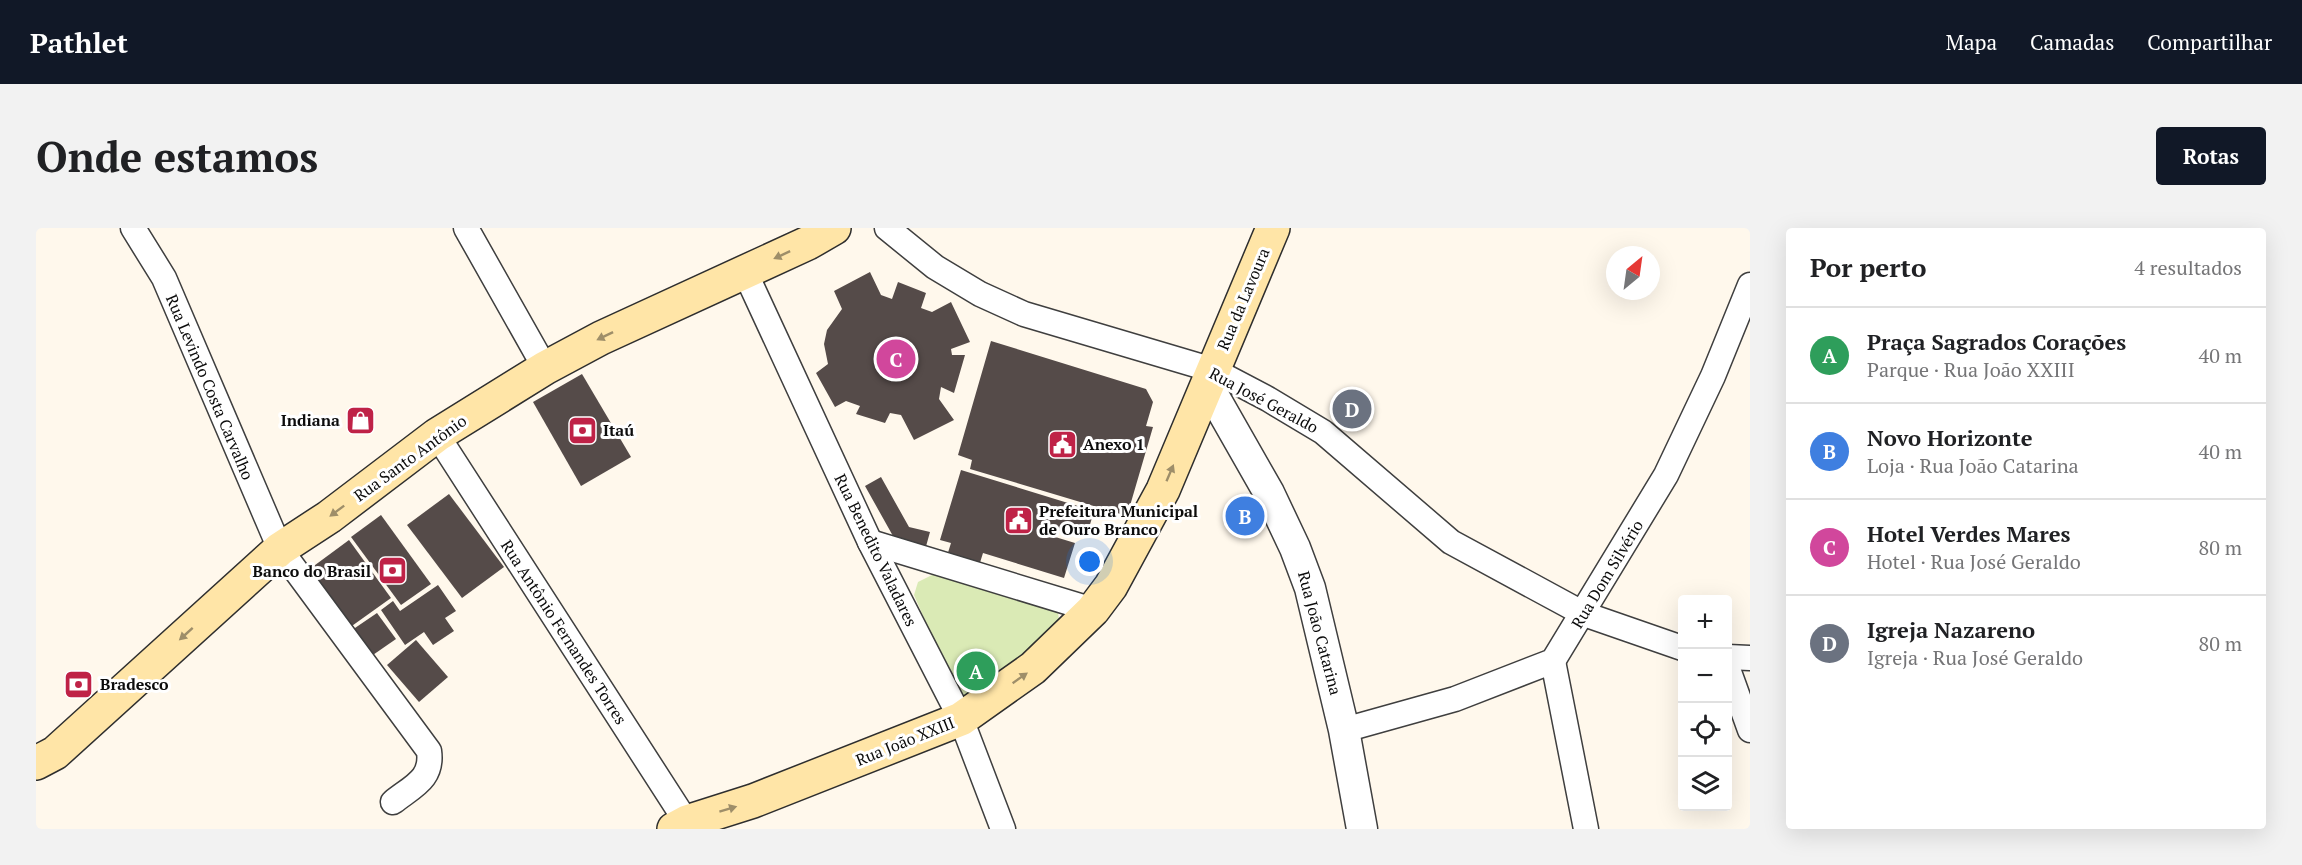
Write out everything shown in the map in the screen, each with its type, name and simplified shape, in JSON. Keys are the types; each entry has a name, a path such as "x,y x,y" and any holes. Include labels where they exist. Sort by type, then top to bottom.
{"main road":[{"name":"Rua Santo Antônio","path":"42,762 280,549 329,517 437,435 545,368 601,338 834,228"},
{"name":"Rua da Lavoura","path":"1210,378 1274,228"},
{"name":"Rua João XXIII","path":"684,827 961,719 1033,668 1093,610 1111,586 1163,490 1210,378"}],"street":[{"name":"Rua Levindo Costa Carvalho","path":"133,228 164,278 280,549 429,751 429,770 426,776 393,802"},
{"path":"466,228 545,368"},
{"name":"Rua José Geraldo","path":"887,228 935,267 980,294 1024,314 1210,378 1323,432 1451,542 1584,614 1678,646"},
{"name":"Rua Benedito Valadares","path":"745,272 870,542 961,719 1003,829"},
{"name":"Rua Dom Silvério","path":"1553,661 1584,614 1666,475 1713,376 1750,285"},
{"name":"Rua João Catarina","path":"1210,378 1295,548 1310,588 1344,730 1362,829"},
{"name":"Rua Antônio Fernandes Torres","path":"437,435 684,827"},
{"path":"870,542 1093,610"},
{"path":"1732,657 1750,658"},
{"path":"1344,730 1455,699 1553,661 1586,829"},
{"path":"1732,680 1750,730"}],"green space":[{"path":"936,573 1045,604 1058,613 1060,625 1051,638 961,704 914,595 918,582"}],"building":[{"path":"870,272 881,295 892,299 898,282 926,293 921,308 932,312 951,302 970,342 951,349 952,355 965,355 954,393 941,387 939,399 954,420 914,440 901,415 890,413 885,423 856,414 860,406 846,401 835,407 816,373 828,364 824,344 827,330 842,309 834,291"},
{"name":"Anexo 1","path":"991,341 1146,389 1153,402 1146,426 1153,427 1127,516 970,469 972,460 958,455"},
{"name":"Itaú","path":"582,374 631,457 581,486 533,402"},
{"name":"Prefeitura Municipal de Ouro Branco","path":"961,470 1094,511 1086,538 1054,529 1052,536 1075,543 1064,578 983,553 978,569 946,559 951,543 940,540"},
{"path":"881,477 909,527 930,532 925,550 903,545 893,536 865,486"},
{"path":"449,494 504,567 462,598 407,525"},
{"path":"381,515 431,584 401,605 351,537"},
{"path":"349,540 391,598 349,628 307,571"},
{"path":"438,585 456,611 445,618 454,631 433,645 424,632 405,645 381,610 393,601 400,611"},
{"path":"377,613 396,639 370,657 352,630"},
{"path":"416,640 448,677 419,702 387,665"}],"place":[{"name":"Hotel Verdes Mares","path":"896,359"},
{"name":"Igreja Nazareno","path":"1352,409"},
{"name":"Indiana","path":"361,420"},
{"name":"Itaú","path":"582,430"},
{"name":"Anexo 1","path":"1062,444"},
{"name":"Novo Horizonte","path":"1245,516"},
{"name":"Prefeitura Municipal de Ouro Branco","path":"1018,520"},
{"name":"Banco do Brasil","path":"392,571"},
{"name":"Praça Sagrados Corações","path":"976,671"},
{"name":"Bradesco","path":"79,684"}]}
